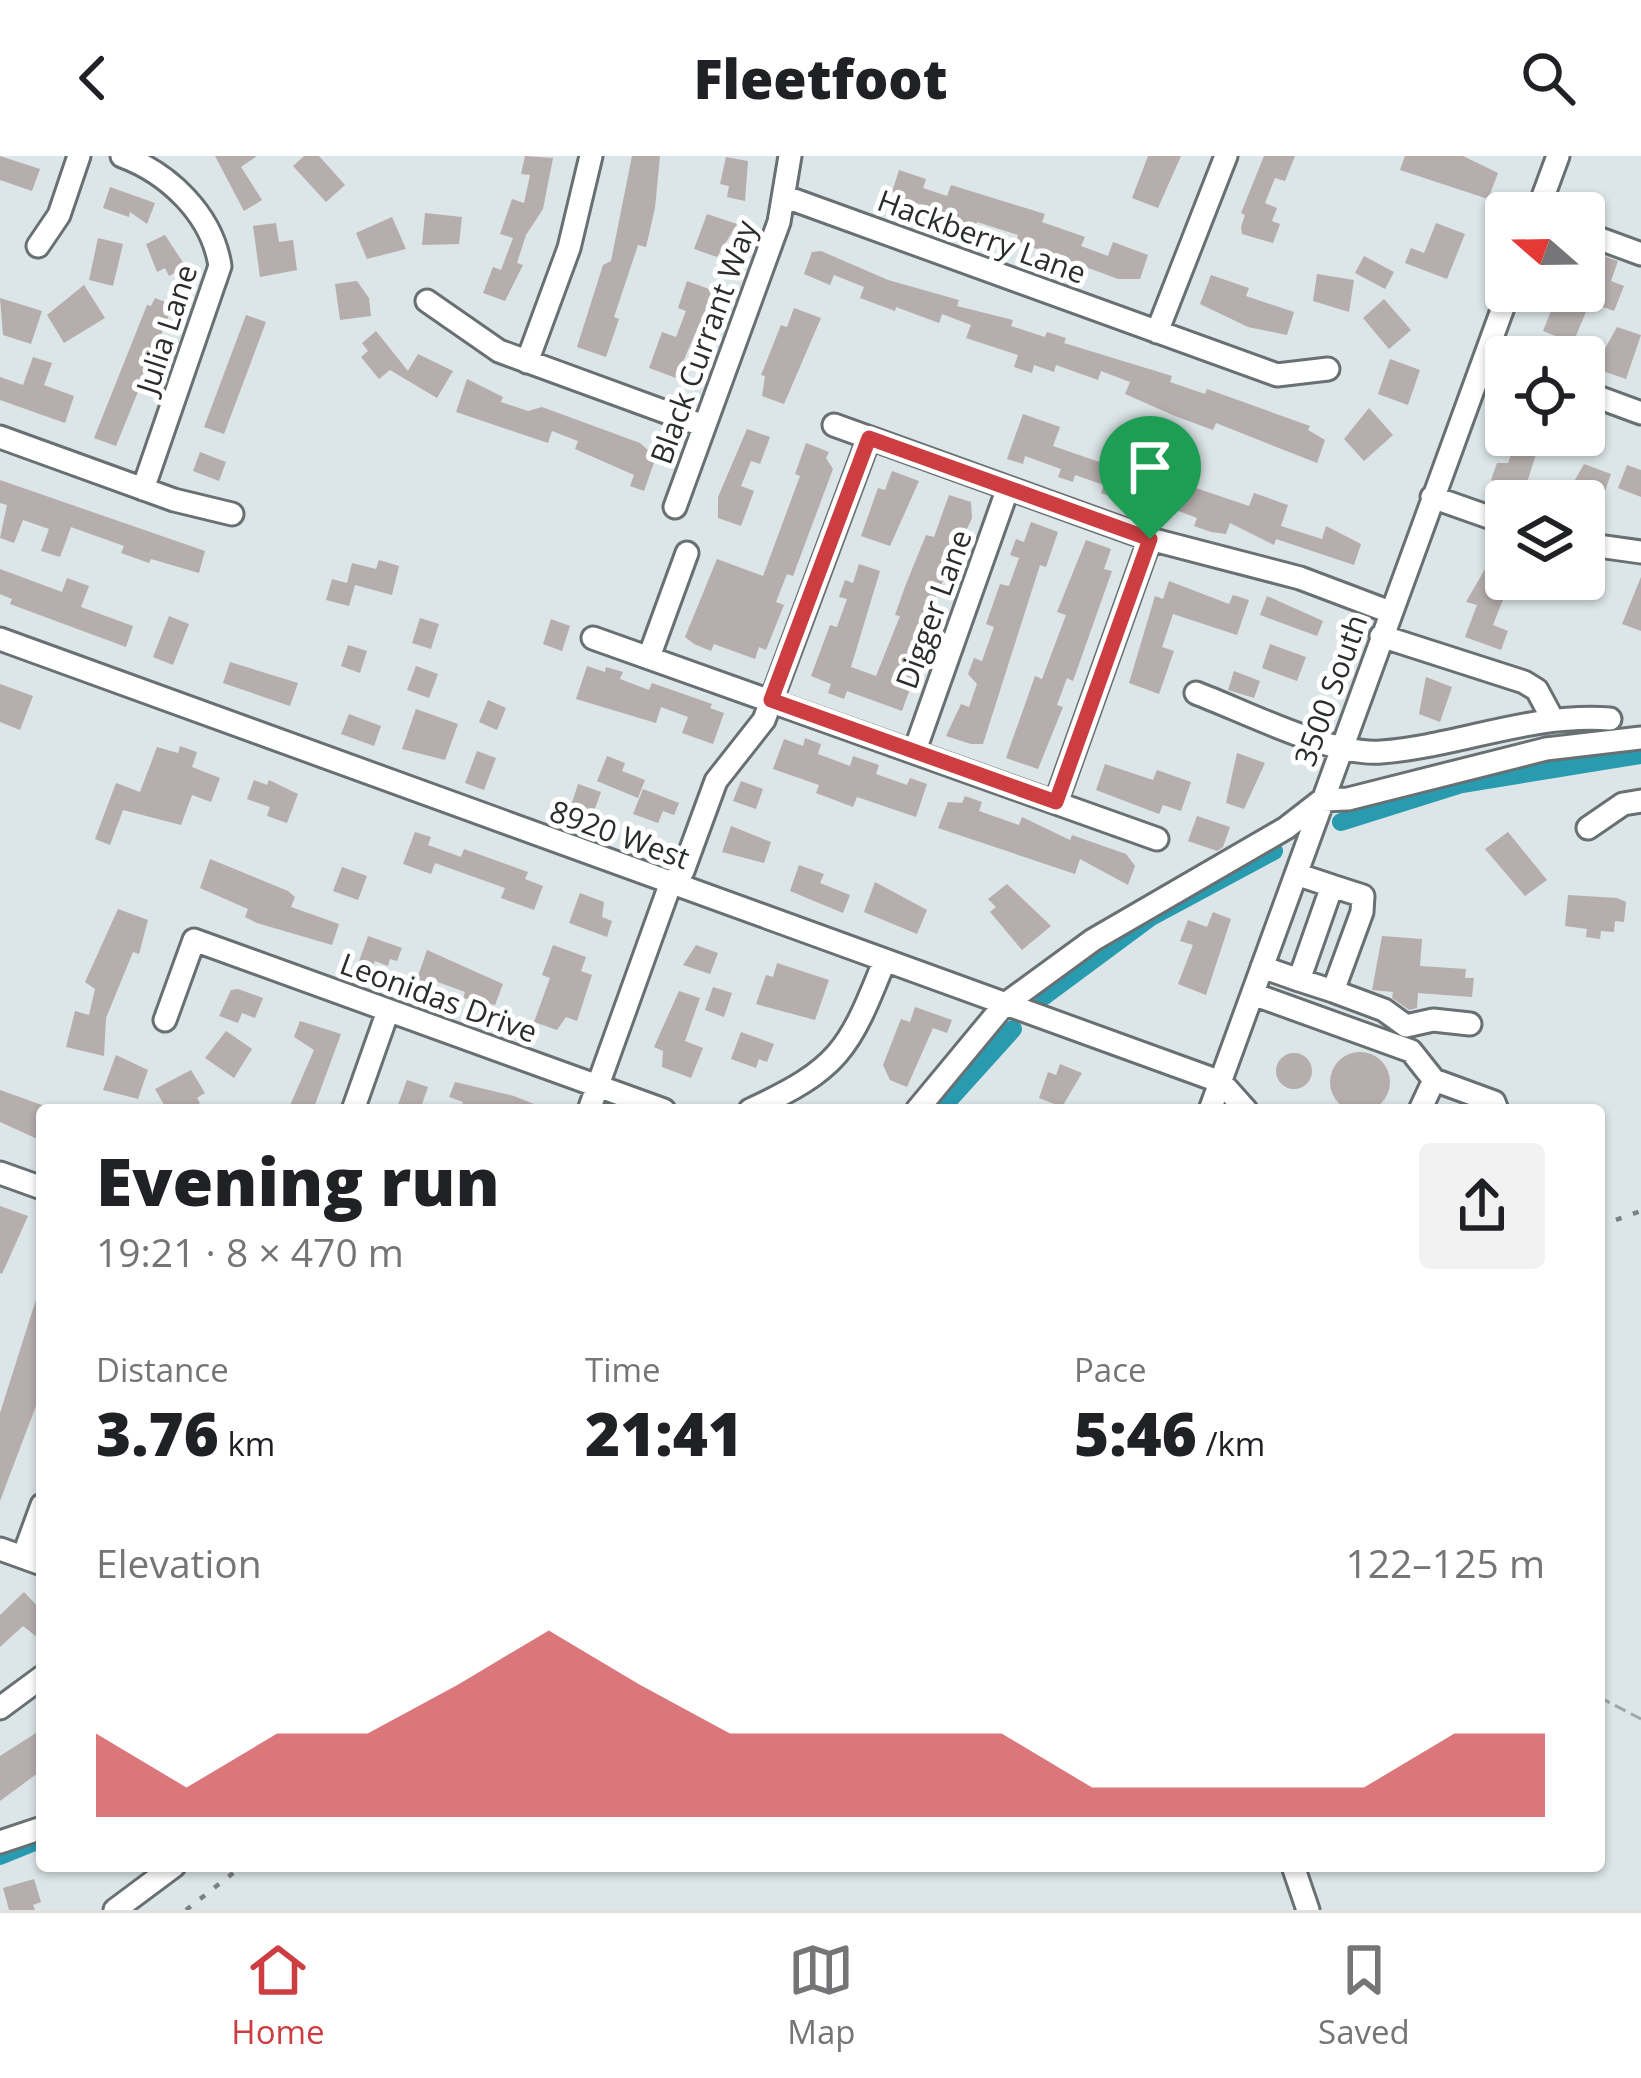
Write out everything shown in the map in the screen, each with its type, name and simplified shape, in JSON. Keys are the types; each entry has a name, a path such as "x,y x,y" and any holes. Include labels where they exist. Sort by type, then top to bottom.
{"street":[{"path":"38,246 59,214 80,156"},
{"name":"Julia Lane","path":"122,156 171,181 213,242 220,266 143,489"},
{"path":"527,362 569,248 591,156"},
{"name":"Black Currant Way","path":"675,507 786,197 790,156"},
{"path":"1156,332 1226,156"},
{"path":"1545,192 1558,156"},
{"name":"Hackberry Lane","path":"786,197 1277,375 1306,376 1328,369"},
{"path":"1605,241 1641,254"},
{"path":"427,301 471,337 704,426"},
{"name":"3500 South","path":"1212,1104 1432,496 1485,382"},
{"path":"1605,400 1641,413"},
{"path":"834,425 1150,539 1300,578 1390,612"},
{"path":"0,437 143,489 232,514"},
{"path":"591,1104 670,885 683,871 716,781 764,720 869,438"},
{"name":"Digger Lane","path":"915,750 1008,488"},
{"path":"1432,496 1485,515"},
{"path":"1056,802 1150,539"},
{"path":"1605,547 1641,552"},
{"path":"649,657 687,553"},
{"path":"1382,636 1524,682 1538,691 1552,718"},
{"path":"593,638 1156,839"},
{"name":"8920 West","path":"0,639 1221,1082"},
{"path":"1196,693 1341,746 1378,753 1552,718 1610,719"},
{"path":"922,1104 1093,940 1321,803 1546,749 1641,738"},
{"path":"1588,828 1623,804 1641,801"},
{"path":"1296,874 1363,896 1362,912 1333,991"},
{"path":"1299,980 1332,886"},
{"name":"Leonidas Drive","path":"165,1020 194,940 648,1104"},
{"path":"762,1104 802,1084 843,1051 884,962"},
{"path":"1262,967 1384,1010 1406,1026 1433,1020 1470,1024"},
{"path":"1252,994 1411,1051 1434,1080 1495,1104"},
{"path":"355,1104 388,1011"},
{"path":"1423,1104 1434,1080"},
{"path":"1221,1082 1241,1104"},
{"path":"0,1173 36,1186"},
{"path":"0,1549 32,1561"},
{"path":"0,1708 36,1681"},
{"path":"0,1842 36,1830"},
{"path":"115,1910 166,1872"},
{"path":"1296,1872 1308,1910"}],"path":[{"path":"1605,1702 1641,1719"}],"building":[{"path":"0,156 40,169 32,191 0,180"},
{"path":"215,156 257,156 241,167 262,200 244,211"},
{"path":"304,156 319,156 345,185 326,202 293,166"},
{"path":"525,156 553,158 543,209 526,235 517,263 523,265 505,301 483,293 493,267 501,270 513,238 500,234 512,199 524,203 530,175 521,174"},
{"path":"632,156 660,156 655,208 646,247 638,245 614,317 619,319 606,357 577,347 603,265 611,261"},
{"path":"1148,156 1181,156 1158,208 1132,198"},
{"path":"1264,156 1295,156 1285,181 1275,178 1265,203 1277,208 1272,221 1280,224 1273,243 1242,234 1241,227 1245,215 1241,213"},
{"path":"1405,156 1463,156 1498,173 1485,198 1400,170"},
{"path":"726,157 748,161 745,201 727,197 729,186 720,184"},
{"path":"899,170 926,179 923,188 947,196 951,185 1045,214 1042,222 1085,237 1081,246 1108,256 1113,242 1148,255 1140,279 1118,279 1016,241 1018,235 977,222 975,227 929,206 897,199 899,195 892,192"},
{"path":"110,187 155,203 147,224 130,212 129,217 103,208"},
{"path":"425,213 462,217 459,244 422,245"},
{"path":"707,214 737,224 717,257 694,249"},
{"path":"392,217 406,249 367,259 356,233"},
{"path":"276,223 279,242 293,240 297,270 260,277 253,226"},
{"path":"1436,223 1465,234 1447,279 1405,263 1411,248 1424,253"},
{"path":"165,235 186,267 169,276 165,268 157,272 146,244"},
{"path":"98,238 123,244 113,286 89,280"},
{"path":"821,251 888,280 959,300 957,306 1013,320 1011,326 1066,338 1064,343 1172,376 1170,382 1205,394 1207,389 1310,426 1308,430 1325,440 1317,463 1216,423 1213,430 1175,416 1125,394 1130,382 1101,371 1098,380 1056,365 1054,372 1034,365 1032,373 1014,367 1018,355 966,338 971,325 942,314 939,323 896,307 895,311 860,298 864,287 834,275 830,285 804,274 812,252"},
{"path":"1364,256 1394,272 1385,289 1355,273"},
{"path":"1605,256 1618,261 1611,281 1624,286 1614,311 1605,308"},
{"path":"1317,274 1354,280 1349,312 1313,301"},
{"path":"1211,275 1249,288 1246,296 1294,312 1287,335 1248,327 1200,304"},
{"path":"357,281 369,298 371,316 340,320 335,284"},
{"path":"687,281 709,289 711,297 676,378 649,368 662,332 676,337 686,311 678,308"},
{"path":"84,285 105,318 64,343 47,315"},
{"path":"0,298 42,311 31,344 3,335"},
{"path":"155,298 173,305 116,446 94,438 147,305"},
{"path":"1384,299 1411,330 1389,349 1363,318"},
{"path":"794,308 821,318 784,404 762,396 765,376 761,375 781,325 787,327"},
{"path":"1551,312 1586,312 1576,336 1543,331"},
{"path":"246,315 266,322 224,434 204,427"},
{"path":"1617,327 1641,335 1626,379 1605,372 1605,348"},
{"path":"376,331 408,371 418,354 453,371 437,398 390,370 379,379 361,357 368,351 362,343"},
{"path":"33,357 52,363 44,385 74,396 65,423 0,400 0,377 23,385"},
{"path":"1390,359 1420,370 1408,405 1378,394"},
{"path":"467,379 503,397 501,402 528,411 542,407 640,443 656,457 644,491 630,486 634,475 575,449 578,441 552,431 548,443 456,412"},
{"path":"1369,408 1393,435 1364,461 1344,439"},
{"path":"1023,414 1060,427 1053,446 1111,466 1113,460 1249,506 1254,493 1288,505 1281,526 1322,539 1326,526 1361,544 1354,565 1276,539 1274,545 1230,523 1226,534 1211,532 1194,526 1197,518 1168,507 1165,516 1149,510 1152,501 1120,490 1117,499 1101,493 1104,485 1075,475 1073,482 1058,477 1061,469 1025,456 1023,464 1007,459"},
{"path":"747,429 770,437 760,464 751,461 741,486 754,491 741,526 718,518 718,497"},
{"path":"806,443 829,452 826,458 833,469 793,576 787,574 776,602 784,605 766,650 759,647 755,659 714,644 711,651 694,644 685,637 717,559 763,576 800,476 795,474"},
{"path":"200,452 226,462 219,481 193,471"},
{"path":"1510,456 1535,456 1528,480 1491,480 1497,463 1508,463"},
{"path":"1584,464 1611,474 1605,491 1605,480 1575,480"},
{"path":"1627,465 1641,470 1641,497 1618,488"},
{"path":"892,471 919,481 890,546 861,536 878,488 885,490"},
{"path":"0,480 205,551 199,573 121,553 124,546 71,527 60,557 41,551 49,529 23,520 14,543 0,538 7,505 0,503"},
{"path":"949,495 971,502 972,518 930,609 938,611 902,711 847,691 844,699 828,693 831,684 811,676 830,625 837,627 847,599 839,597 845,580 853,583 859,564 880,571 851,667 876,676 900,616 895,615 906,584 926,535 934,537"},
{"path":"1031,522 1058,532 1046,567 1040,565 983,744 946,736 961,704 969,707 977,684 968,674 974,658 982,661 994,627 986,624 1000,584 1009,586 1019,558 1010,555 1016,539 1024,542"},
{"path":"1086,540 1111,549 1104,569 1112,571 1073,681 1067,678 1057,705 1063,707 1038,769 1006,758 1035,676 1042,679 1066,615 1057,612"},
{"path":"379,560 399,566 392,595 355,585 349,606 326,600 332,579 347,583 352,563 376,569"},
{"path":"0,569 62,592 67,578 89,586 81,607 133,626 126,647 10,604 12,599 0,594"},
{"path":"1485,569 1485,600 1503,600 1493,625 1508,631 1501,650 1465,637 1477,605 1466,602"},
{"path":"1641,577 1641,631 1622,624"},
{"path":"1169,581 1229,604 1233,595 1249,600 1237,635 1173,614 1162,647 1174,651 1159,694 1129,683 1155,596 1163,599"},
{"path":"1267,596 1323,621 1317,636 1260,615"},
{"path":"169,616 189,624 173,665 153,657"},
{"path":"420,618 439,624 431,649 412,643"},
{"path":"551,619 570,626 562,651 543,644"},
{"path":"1270,644 1306,657 1297,681 1262,668"},
{"path":"348,645 367,651 360,673 341,666"},
{"path":"230,662 298,683 290,706 223,683"},
{"path":"416,666 438,674 429,698 407,690"},
{"path":"587,666 623,672 620,679 649,690 652,683 712,704 710,708 724,713 713,744 682,733 688,717 661,707 656,723 576,699"},
{"path":"1234,671 1260,681 1254,698 1228,690"},
{"path":"1426,677 1452,687 1440,722 1419,714"},
{"path":"0,684 33,696 20,730 0,722"},
{"path":"488,700 506,708 497,730 479,722"},
{"path":"416,709 458,724 445,760 402,749"},
{"path":"349,714 381,726 374,746 341,734"},
{"path":"805,738 821,744 818,754 850,766 853,756 879,765 876,774 907,785 910,778 927,784 916,817 857,797 853,807 816,793 819,785 773,769 784,739 803,746"},
{"path":"180,746 197,752 192,767 220,778 211,802 192,795 181,825 123,810 110,845 95,839 116,783 140,792 157,747 178,753"},
{"path":"477,751 496,758 484,790 465,783"},
{"path":"1237,753 1265,763 1244,809 1226,803"},
{"path":"607,756 625,763 622,771 645,780 638,798 597,781"},
{"path":"1105,764 1153,780 1157,770 1191,782 1181,811 1163,805 1159,814 1096,790"},
{"path":"254,780 267,785 269,780 298,794 287,823 267,816 270,807 247,799"},
{"path":"741,781 763,789 756,809 733,801"},
{"path":"578,784 601,792 593,814 571,806"},
{"path":"643,789 679,803 674,815 663,811 658,823 633,814"},
{"path":"965,796 982,802 979,811 1019,825 1022,817 1070,840 1072,835 1126,854 1135,866 1128,885 1080,859 1075,874 938,828 948,802 962,803"},
{"path":"1197,816 1230,827 1223,847 1217,851 1188,841"},
{"path":"731,826 771,842 764,863 722,852"},
{"path":"415,832 431,837 428,845 461,857 464,849 528,872 525,879 543,886 534,910 501,898 505,888 435,863 431,874 403,864"},
{"path":"1508,832 1547,880 1525,896 1485,849"},
{"path":"210,859 288,891 295,897 291,907 339,924 332,945 257,923 245,917 248,909 200,888"},
{"path":"799,865 824,874 820,883 850,895 843,913 790,891"},
{"path":"342,867 367,876 358,900 333,891"},
{"path":"875,882 927,910 917,934 864,912"},
{"path":"1007,884 1051,926 1022,950 990,912 996,907 988,899"},
{"path":"580,893 604,902 602,917 612,921 607,937 569,923"},
{"path":"1568,895 1626,902 1624,922 1615,921 1614,932 1601,931 1600,939 1586,937 1587,929 1565,926"},
{"path":"118,909 148,920 139,954 133,952 106,1018 104,1056 66,1047 75,1011 89,1015 95,989 85,982"},
{"path":"1213,912 1231,919 1206,995 1178,984 1193,945 1180,941 1188,920 1207,927"},
{"path":"368,936 402,948 397,961 390,959 388,966 375,961 373,966 359,961"},
{"path":"1382,936 1422,939 1420,966 1466,969 1465,978 1474,978 1472,997 1418,993 1417,1008 1409,1010 1392,998 1393,992 1372,990"},
{"path":"553,945 586,957 581,971 592,975 577,1021 566,1017 557,1030 534,1022 550,978 542,975"},
{"path":"696,945 718,953 710,974 683,965"},
{"path":"427,950 503,984 495,1005 463,998 465,992 435,981 432,988 416,982"},
{"path":"777,963 829,980 815,1020 756,1004 766,975 773,977"},
{"path":"713,987 732,993 724,1017 705,1010"},
{"path":"231,990 263,998 255,1018 242,1013 238,1023 219,1016"},
{"path":"679,991 700,998 685,1041 703,1048 691,1078 662,1067 663,1051 654,1047"},
{"path":"915,1007 952,1020 947,1033 933,1028 907,1087 890,1080 883,1065 901,1019 910,1022"},
{"path":"300,1021 341,1034 315,1104 291,1104 314,1050 294,1037"},
{"path":"226,1031 252,1049 234,1078 205,1058"},
{"path":"741,1032 774,1044 767,1062 759,1059 756,1068 731,1059"},
{"path":"1294,1053 1307,1058 1312,1071 1307,1084 1294,1089 1281,1084 1276,1071 1281,1058"},
{"path":"1349,1054 1371,1054 1388,1071 1388,1093 1380,1104 1340,1104 1332,1093 1332,1071"},
{"path":"116,1055 148,1070 138,1099 103,1090"},
{"path":"1060,1064 1082,1073 1064,1104 1039,1098 1048,1072 1056,1075"},
{"path":"191,1070 205,1093 197,1098 198,1104 164,1104 155,1089"},
{"path":"407,1080 428,1087 422,1104 398,1104"},
{"path":"455,1082 534,1104 462,1104 449,1097"},
{"path":"0,1090 39,1104 36,1138 0,1122"},
{"path":"0,1206 28,1216 2,1274 0,1273"},
{"path":"36,1300 36,1406 0,1501 0,1413"},
{"path":"24,1592 36,1605 36,1636 23,1626 0,1647 0,1615"},
{"path":"36,1733 36,1774 0,1801 0,1756"},
{"path":"34,1879 41,1902 33,1905 35,1910 9,1910 3,1888"}],"waterway":[{"path":"1341,822 1462,784 1641,755"},
{"path":"1043,997 1151,917 1274,851"},
{"path":"945,1104 1013,1029"},
{"path":"0,1856 36,1841"}],"railway":[{"path":"1605,1224 1641,1211"},
{"path":"186,1910 234,1872"}],"route":[{"path":"869,438 1150,539 1056,802 771,700 869,438"}]}
